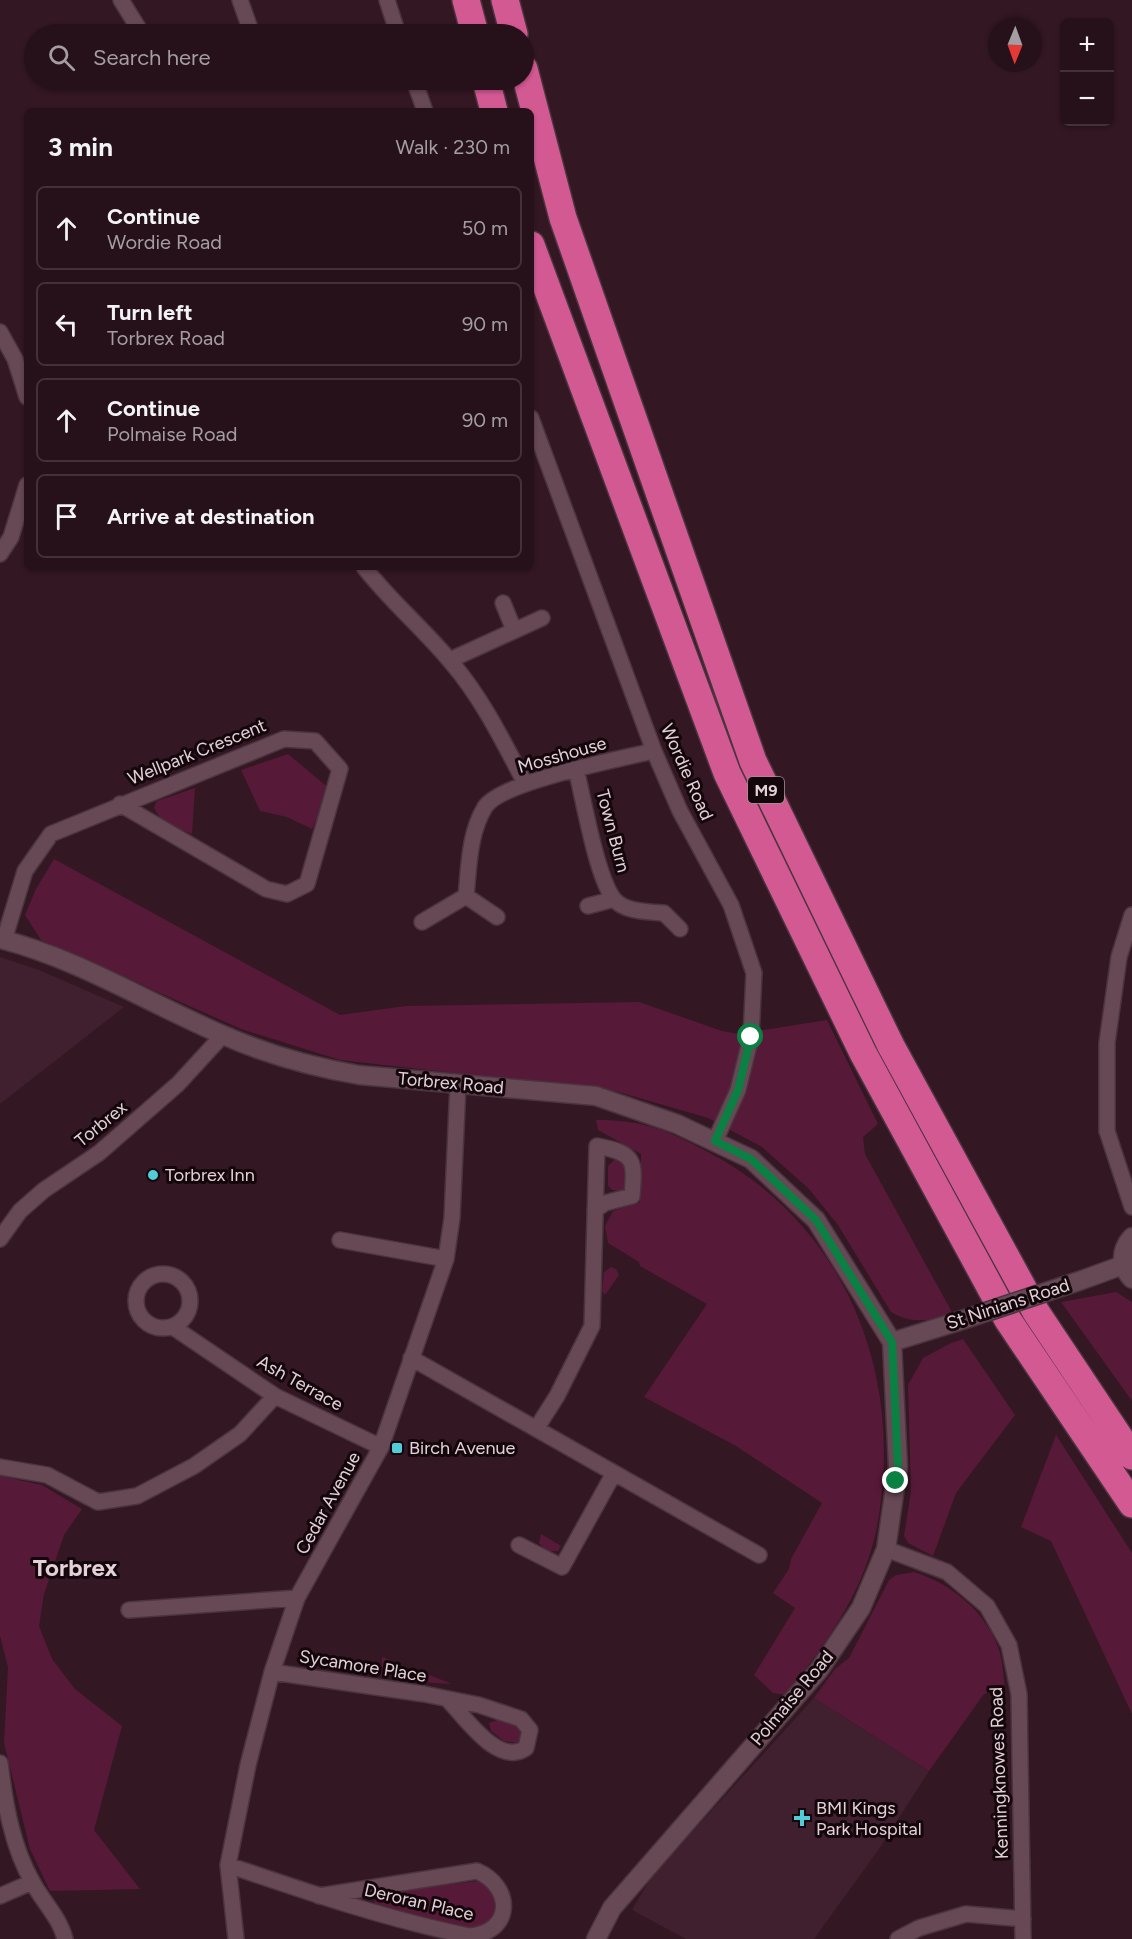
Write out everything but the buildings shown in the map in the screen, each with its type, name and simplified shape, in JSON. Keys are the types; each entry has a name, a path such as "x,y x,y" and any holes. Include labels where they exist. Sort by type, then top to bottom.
{"highway":[{"path":"466,0 472,24"},
{"path":"505,0 511,24"},
{"path":"489,90 493,108"},
{"name":"M9","path":"529,90 563,218 753,761 891,1046 946,1148 1036,1312 1132,1456"},
{"name":"M9","path":"534,253 727,773 862,1053 1008,1320 1132,1504"}],"street":[{"path":"121,0 136,24"},
{"path":"240,0 248,24"},
{"path":"387,0 395,24"},
{"path":"418,90 424,108"},
{"path":"0,332 15,359 24,388"},
{"name":"Wordie Road","path":"534,426 654,751 680,811 731,905 754,973 751,1037 738,1090 715,1141"},
{"path":"0,554 11,537 24,494"},
{"path":"367,571 450,660 480,699 525,783"},
{"path":"503,603 514,630"},
{"path":"450,660 543,618"},
{"name":"Wellpark Crescent","path":"2,940 25,871 51,834 120,804 284,739 315,741 340,769 307,884 287,894 266,889 120,804"},
{"name":"Mosshouse","path":"466,896 471,845 486,805 525,783 654,751"},
{"name":"Town Burn","path":"576,769 600,870 614,899 639,912 664,913 680,929"},
{"path":"422,922 466,896 496,917"},
{"path":"588,906 614,899"},
{"path":"1132,915 1119,957 1107,1043 1107,1131 1132,1207"},
{"name":"Torbrex Road","path":"2,940 53,956 223,1035 271,1053 327,1069 458,1084 596,1096 677,1124 751,1159 816,1220 857,1283"},
{"name":"Torbrex","path":"0,1239 20,1211 44,1190 108,1145 178,1084 223,1035"},
{"name":"Cedar Avenue","path":"236,1939 228,1864 248,1765 272,1672 297,1598 381,1447 446,1259 452,1218 458,1084"},
{"path":"536,1429 557,1396 592,1326 595,1210"},
{"path":"1128,1272 1124,1249 1132,1237"},
{"path":"340,1239 446,1259"},
{"name":"St Ninians Road","path":"892,1342 1082,1280 1128,1272"},
{"name":"Polmaise Road","path":"596,1939 612,1908 819,1671 861,1608 886,1549 898,1467 892,1342 857,1283"},
{"name":"Ash Terrace","path":"173,1327 275,1396 381,1447"},
{"path":"411,1358 759,1555"},
{"path":"0,1467 46,1475 98,1502 137,1496 194,1466 240,1434 275,1396"},
{"path":"519,1545 562,1567 614,1473"},
{"name":"Kenningknowes Road","path":"886,1549 947,1572 987,1606 1009,1645 1019,1694 1023,1939"},
{"path":"129,1610 297,1598"},
{"name":"Sycamore Place","path":"272,1672 424,1694 479,1705 521,1719 530,1730 526,1748 517,1752 497,1749 448,1700"},
{"path":"0,1763 6,1814 32,1882 62,1928 65,1939"},
{"name":"Deroran Place","path":"228,1864 416,1932 483,1935 495,1927 502,1918 500,1890 490,1877 477,1872 319,1896"},
{"path":"0,1896 32,1882"},
{"path":"897,1939 919,1928 966,1914 1023,1919"}],"shaded area":[{"path":"288,754 330,789 312,829 287,817 260,811 241,770"},
{"path":"195,788 192,834 160,818 154,807 157,801"},
{"path":"54,859 340,1015 406,1006 639,1002 722,1031 739,1034 827,1020 878,1124 863,1137 865,1154 953,1314 914,1320 891,1312 838,1225 809,1189 762,1147 708,1118 615,1091 340,1060 241,1029 41,940 25,915 36,889"},
{"path":"0,957 39,970 124,1007 0,1104"},
{"path":"596,1120 642,1124 667,1132 708,1152 752,1179 790,1213 822,1251 847,1293 866,1339 878,1387 884,1438 882,1489 876,1533 865,1568 847,1607 786,1695 773,1693 754,1675 795,1608 773,1593 789,1569 791,1559 822,1503 736,1446 644,1397 707,1304 640,1266 639,1262 608,1243 605,1226 613,1211 640,1202 641,1154 598,1130"},
{"path":"614,1160 623,1160 627,1165 626,1188 623,1191 612,1190 608,1186 608,1166"},
{"path":"611,1267 616,1269 619,1275 605,1295 602,1291 604,1272"},
{"path":"1116,1292 1132,1302 1132,1401 1061,1302"},
{"path":"963,1339 1015,1415 956,1493 933,1556 908,1543 904,1536 911,1491 908,1385 923,1358"},
{"path":"1056,1435 1132,1553 1132,1714 1051,1541 1021,1527"},
{"path":"0,1476 42,1485 82,1509 64,1535 44,1594 39,1626 52,1659 75,1689 122,1726 94,1830 140,1889 50,1891 30,1849 4,1743 8,1667 0,1636"},
{"path":"541,1534 561,1546 558,1551 546,1551 539,1543"},
{"path":"914,1572 953,1591 975,1610 992,1634 1000,1652 1005,1688 984,1694 929,1771 814,1698 835,1669 849,1658 889,1580 896,1575"},
{"path":"382,1657 398,1663 388,1678 381,1677"},
{"path":"412,1668 452,1684 405,1681"},
{"name":"BMI Kings Park Hospital","path":"814,1698 929,1771 879,1849 814,1939 686,1939 632,1910 652,1876"},
{"path":"499,1719 521,1729 522,1735 517,1743 504,1741 491,1731 489,1723"},
{"path":"478,1881 489,1888 492,1893 494,1910 490,1923 470,1931 375,1905 374,1902 378,1893"}],"place":[{"name":"Torbrex Inn","path":"153,1175"},
{"name":"Birch Avenue","path":"397,1448"},
{"name":"BMI Kings Park Hospital","path":"802,1818"}],"district":[{"name":"Torbrex","path":"75,1568"}],"route":[{"path":"751,1037 738,1090 715,1141 751,1159 816,1220 892,1342 898,1467 896,1481"}]}
